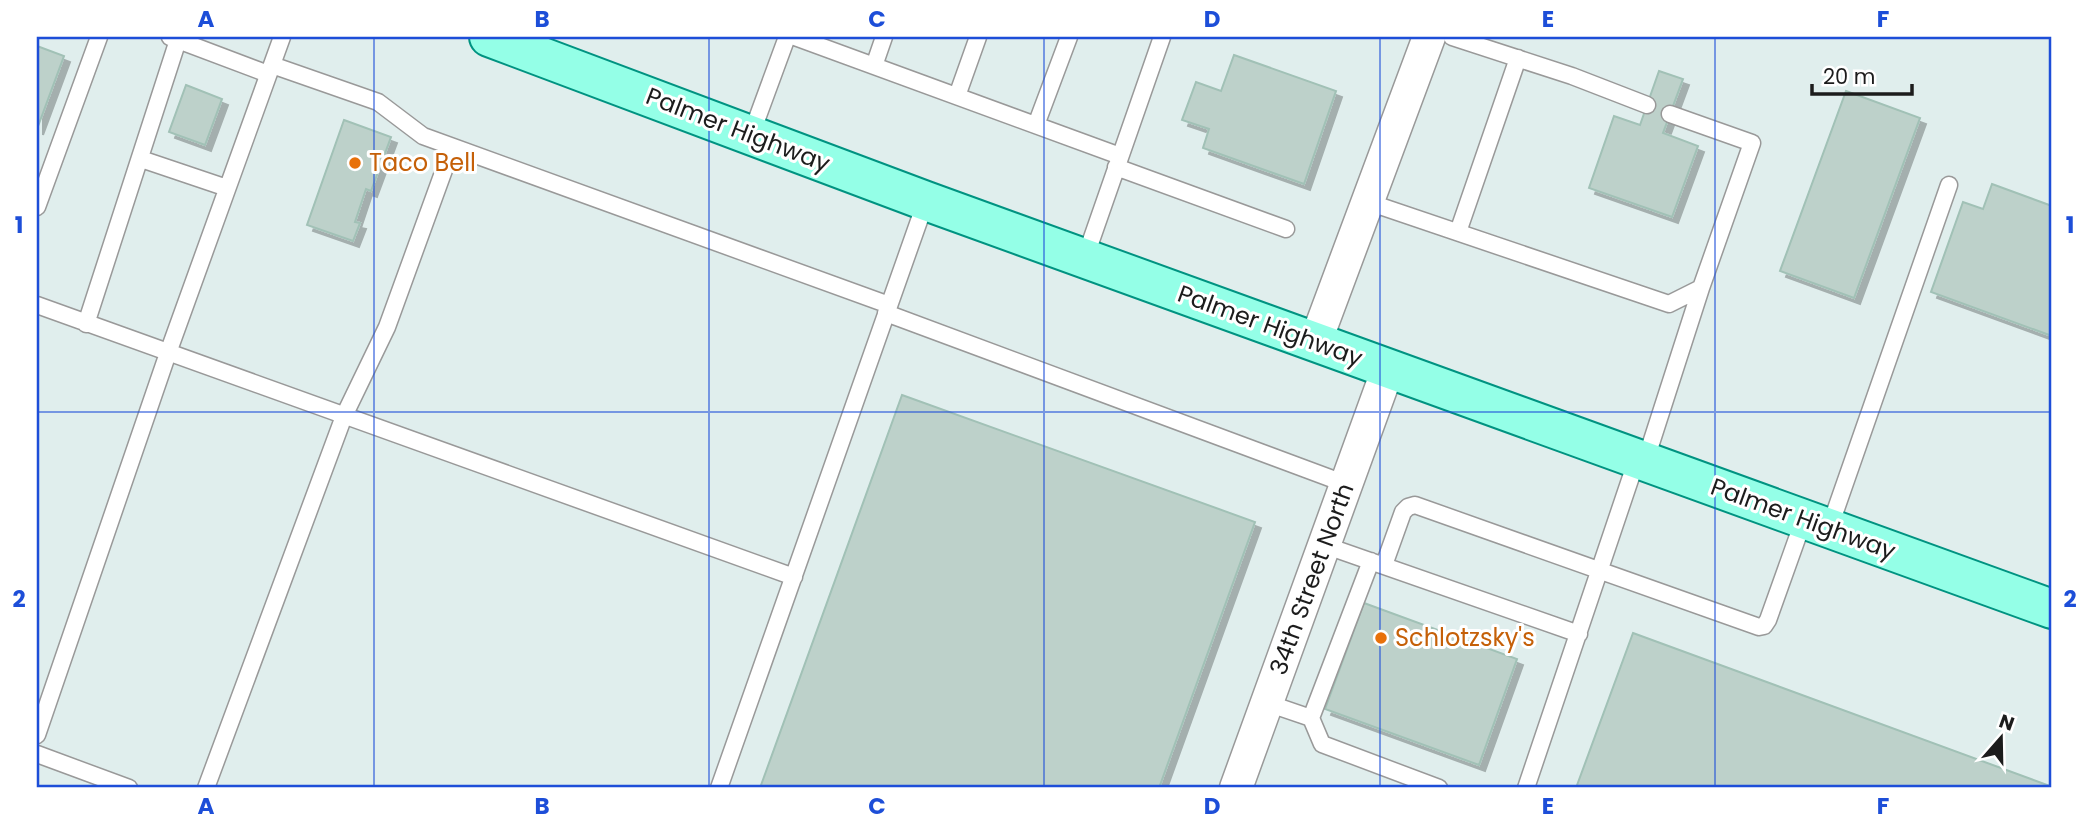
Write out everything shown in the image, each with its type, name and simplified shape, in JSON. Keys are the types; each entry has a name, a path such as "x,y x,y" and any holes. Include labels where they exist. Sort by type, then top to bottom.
{"main road":[{"name":"Palmer Highway","path":"489,37 926,201 2052,609"}],"street":[{"path":"1315,343 1429,37"},
{"name":"34th Street North","path":"1236,788 1388,369"}],"lane":[{"path":"37,207 99,37"},
{"path":"37,735 168,353 282,37"},
{"path":"751,135 788,37"},
{"path":"795,37 1036,125 1286,229"},
{"path":"874,65 884,37"},
{"path":"957,96 978,37"},
{"path":"1036,125 1069,37"},
{"path":"1085,258 1161,37"},
{"path":"1452,37 1572,76 1647,105"},
{"path":"86,324 141,159 174,38 378,102 423,136 452,148 888,309 1346,484"},
{"path":"1458,232 1518,58"},
{"path":"1526,788 1752,143 1670,114"},
{"path":"206,788 344,416 387,327 452,148"},
{"path":"141,159 228,188"},
{"path":"1439,788 1322,744 1311,718 1377,563 1408,507 1415,505 1759,627 1764,626 1817,524 1949,185"},
{"path":"719,788 926,201"},
{"path":"1368,202 1669,304 1701,288"},
{"path":"37,305 794,577"},
{"path":"1324,544 1579,634"},
{"path":"1267,703 1311,718"},
{"path":"37,754 129,788"}],"building":[{"path":"37,46 64,56 37,129"},
{"path":"1234,55 1336,91 1304,184 1203,148 1209,129 1182,120 1196,82 1221,91"},
{"path":"1659,71 1683,79 1663,133 1698,146 1672,217 1589,188 1614,116 1640,125"},
{"path":"186,85 222,99 205,145 169,132"},
{"path":"1846,91 1920,118 1854,298 1780,271"},
{"name":"Taco Bell","path":"344,120 391,137 371,191 366,189 355,222 360,223 353,241 307,225"},
{"path":"1992,184 2052,206 2052,336 1931,292 1963,202 1983,209"},
{"path":"902,395 1255,522 1159,788 760,788"},
{"path":"1364,603 1517,659 1479,765 1325,709"},
{"path":"1633,633 2050,786 1576,788"}],"place":[{"name":"Taco Bell","path":"355,163"},
{"name":"Schlotzsky's","path":"1381,638"}]}
